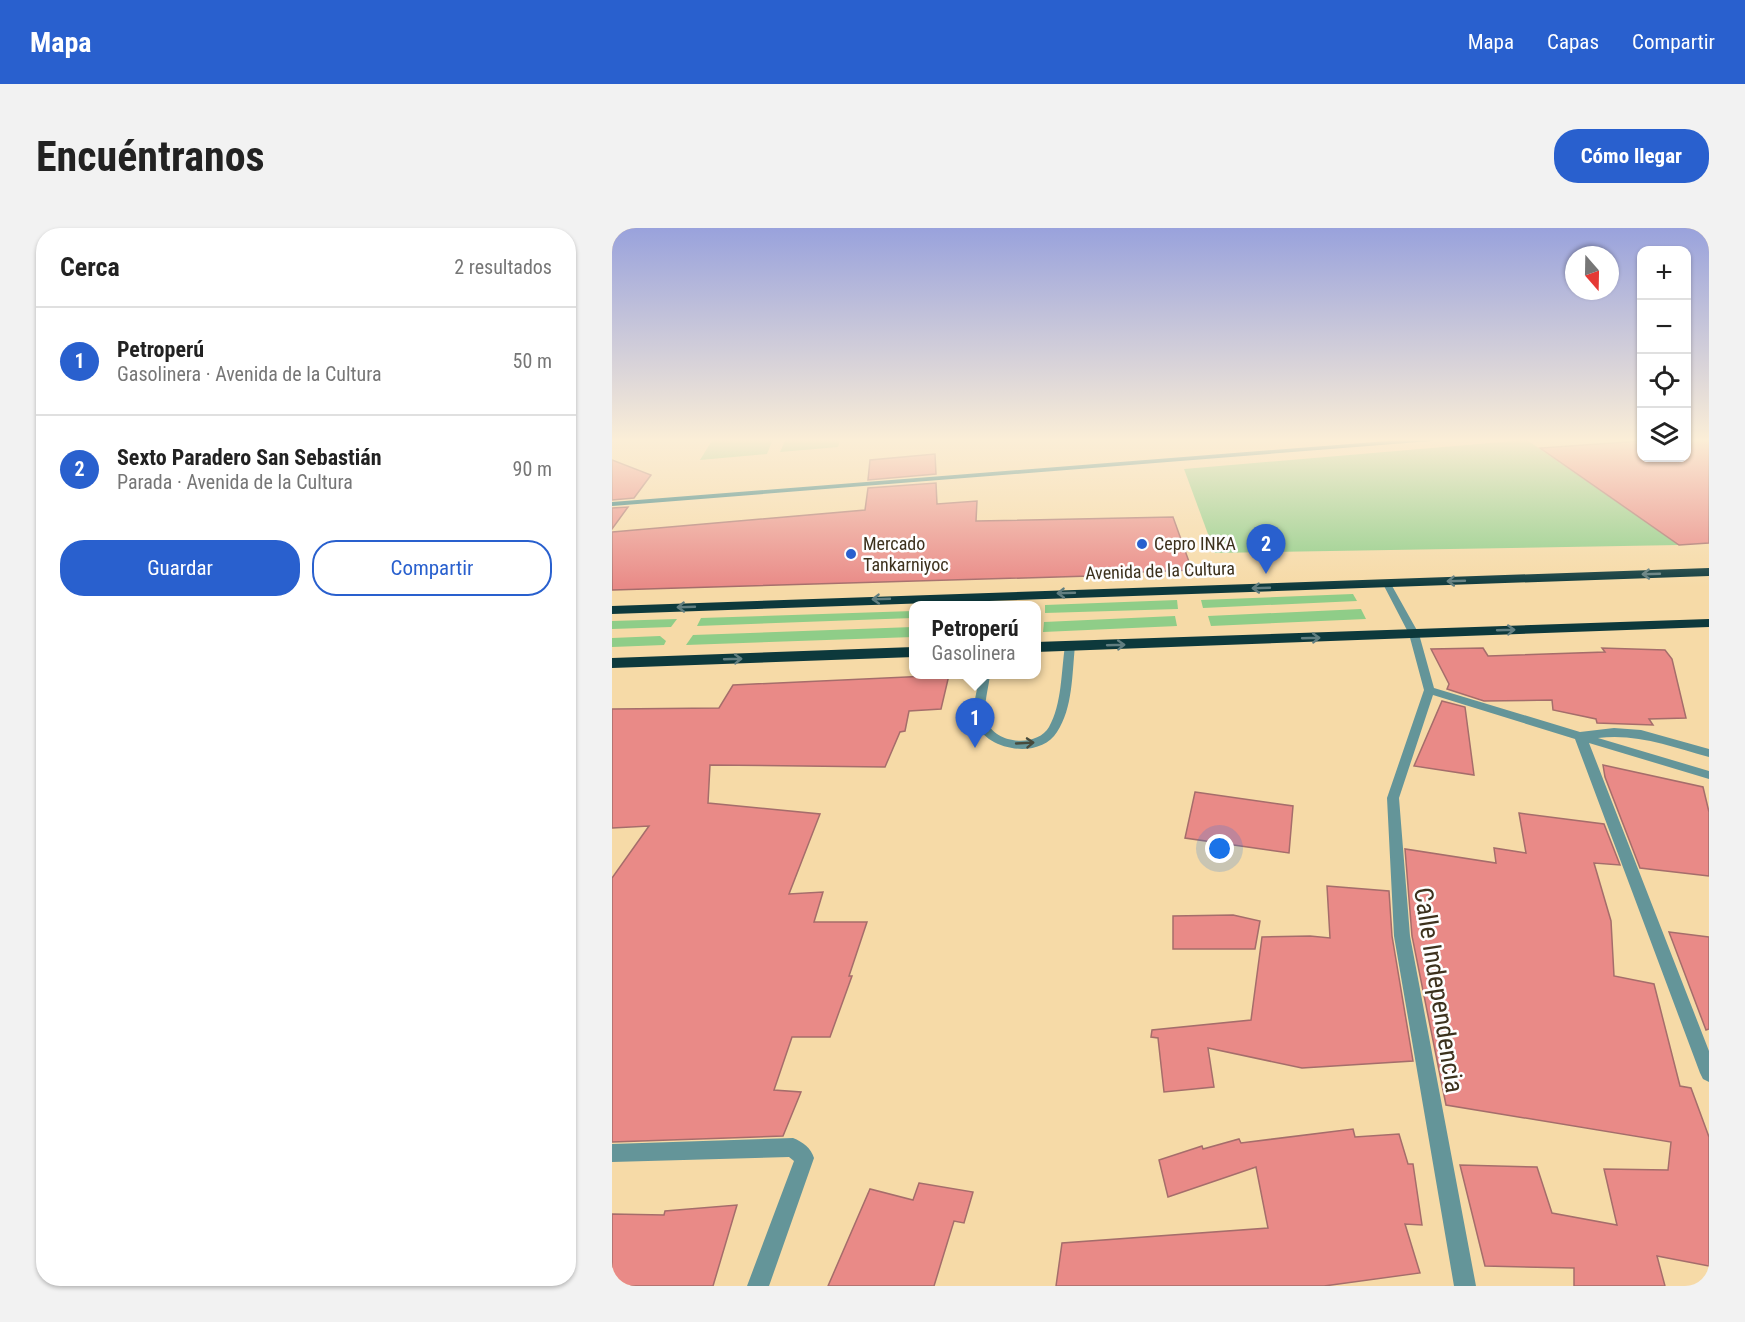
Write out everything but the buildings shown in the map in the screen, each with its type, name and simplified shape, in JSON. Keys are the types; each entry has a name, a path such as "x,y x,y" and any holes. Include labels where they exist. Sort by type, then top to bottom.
{"highway":[{"name":"Avenida de la Cultura","path":"962,601 1709,572"},
{"name":"Avenida de la Cultura","path":"612,610 909,602"},
{"path":"1041,647 1709,623"},
{"path":"612,663 909,652"}],"street":[{"path":"612,504 809,488"},
{"path":"1387,584 1414,634 1429,690 1709,775"},
{"path":"985,679 980,720 987,731 1003,742 1021,744 1037,742 1050,735 1059,718 1070,646"},
{"name":"Calle Independencia","path":"1429,690 1394,798 1395,821 1402,936 1465,1286"},
{"path":"1581,736 1614,732 1641,734 1709,753"},
{"path":"1581,736 1709,1073"},
{"path":"612,1153 794,1147 805,1158 758,1286"}],"green space":[{"path":"1191,488 1597,488 1679,545 1215,553"},
{"path":"1353,594 1357,601 1203,608 1201,600"},
{"path":"1177,600 1178,609 1045,613 1045,605"},
{"path":"1361,609 1366,619 1211,626 1208,616"},
{"path":"909,611 909,618 697,626 701,618"},
{"path":"1175,616 1177,626 1043,632 1044,622"},
{"path":"677,619 671,627 612,629 612,621"},
{"path":"909,627 909,637 686,645 693,635"},
{"path":"660,636 666,641 664,645 612,647 612,638"}],"place":[{"name":"Cepro INKA","path":"1142,544"},
{"name":"Mercado Tankarniyoc","path":"851,554"},
{"name":"Sexto Paradero San Sebastián","path":"1266,574"},
{"name":"Petroperú","path":"975,748"}]}
